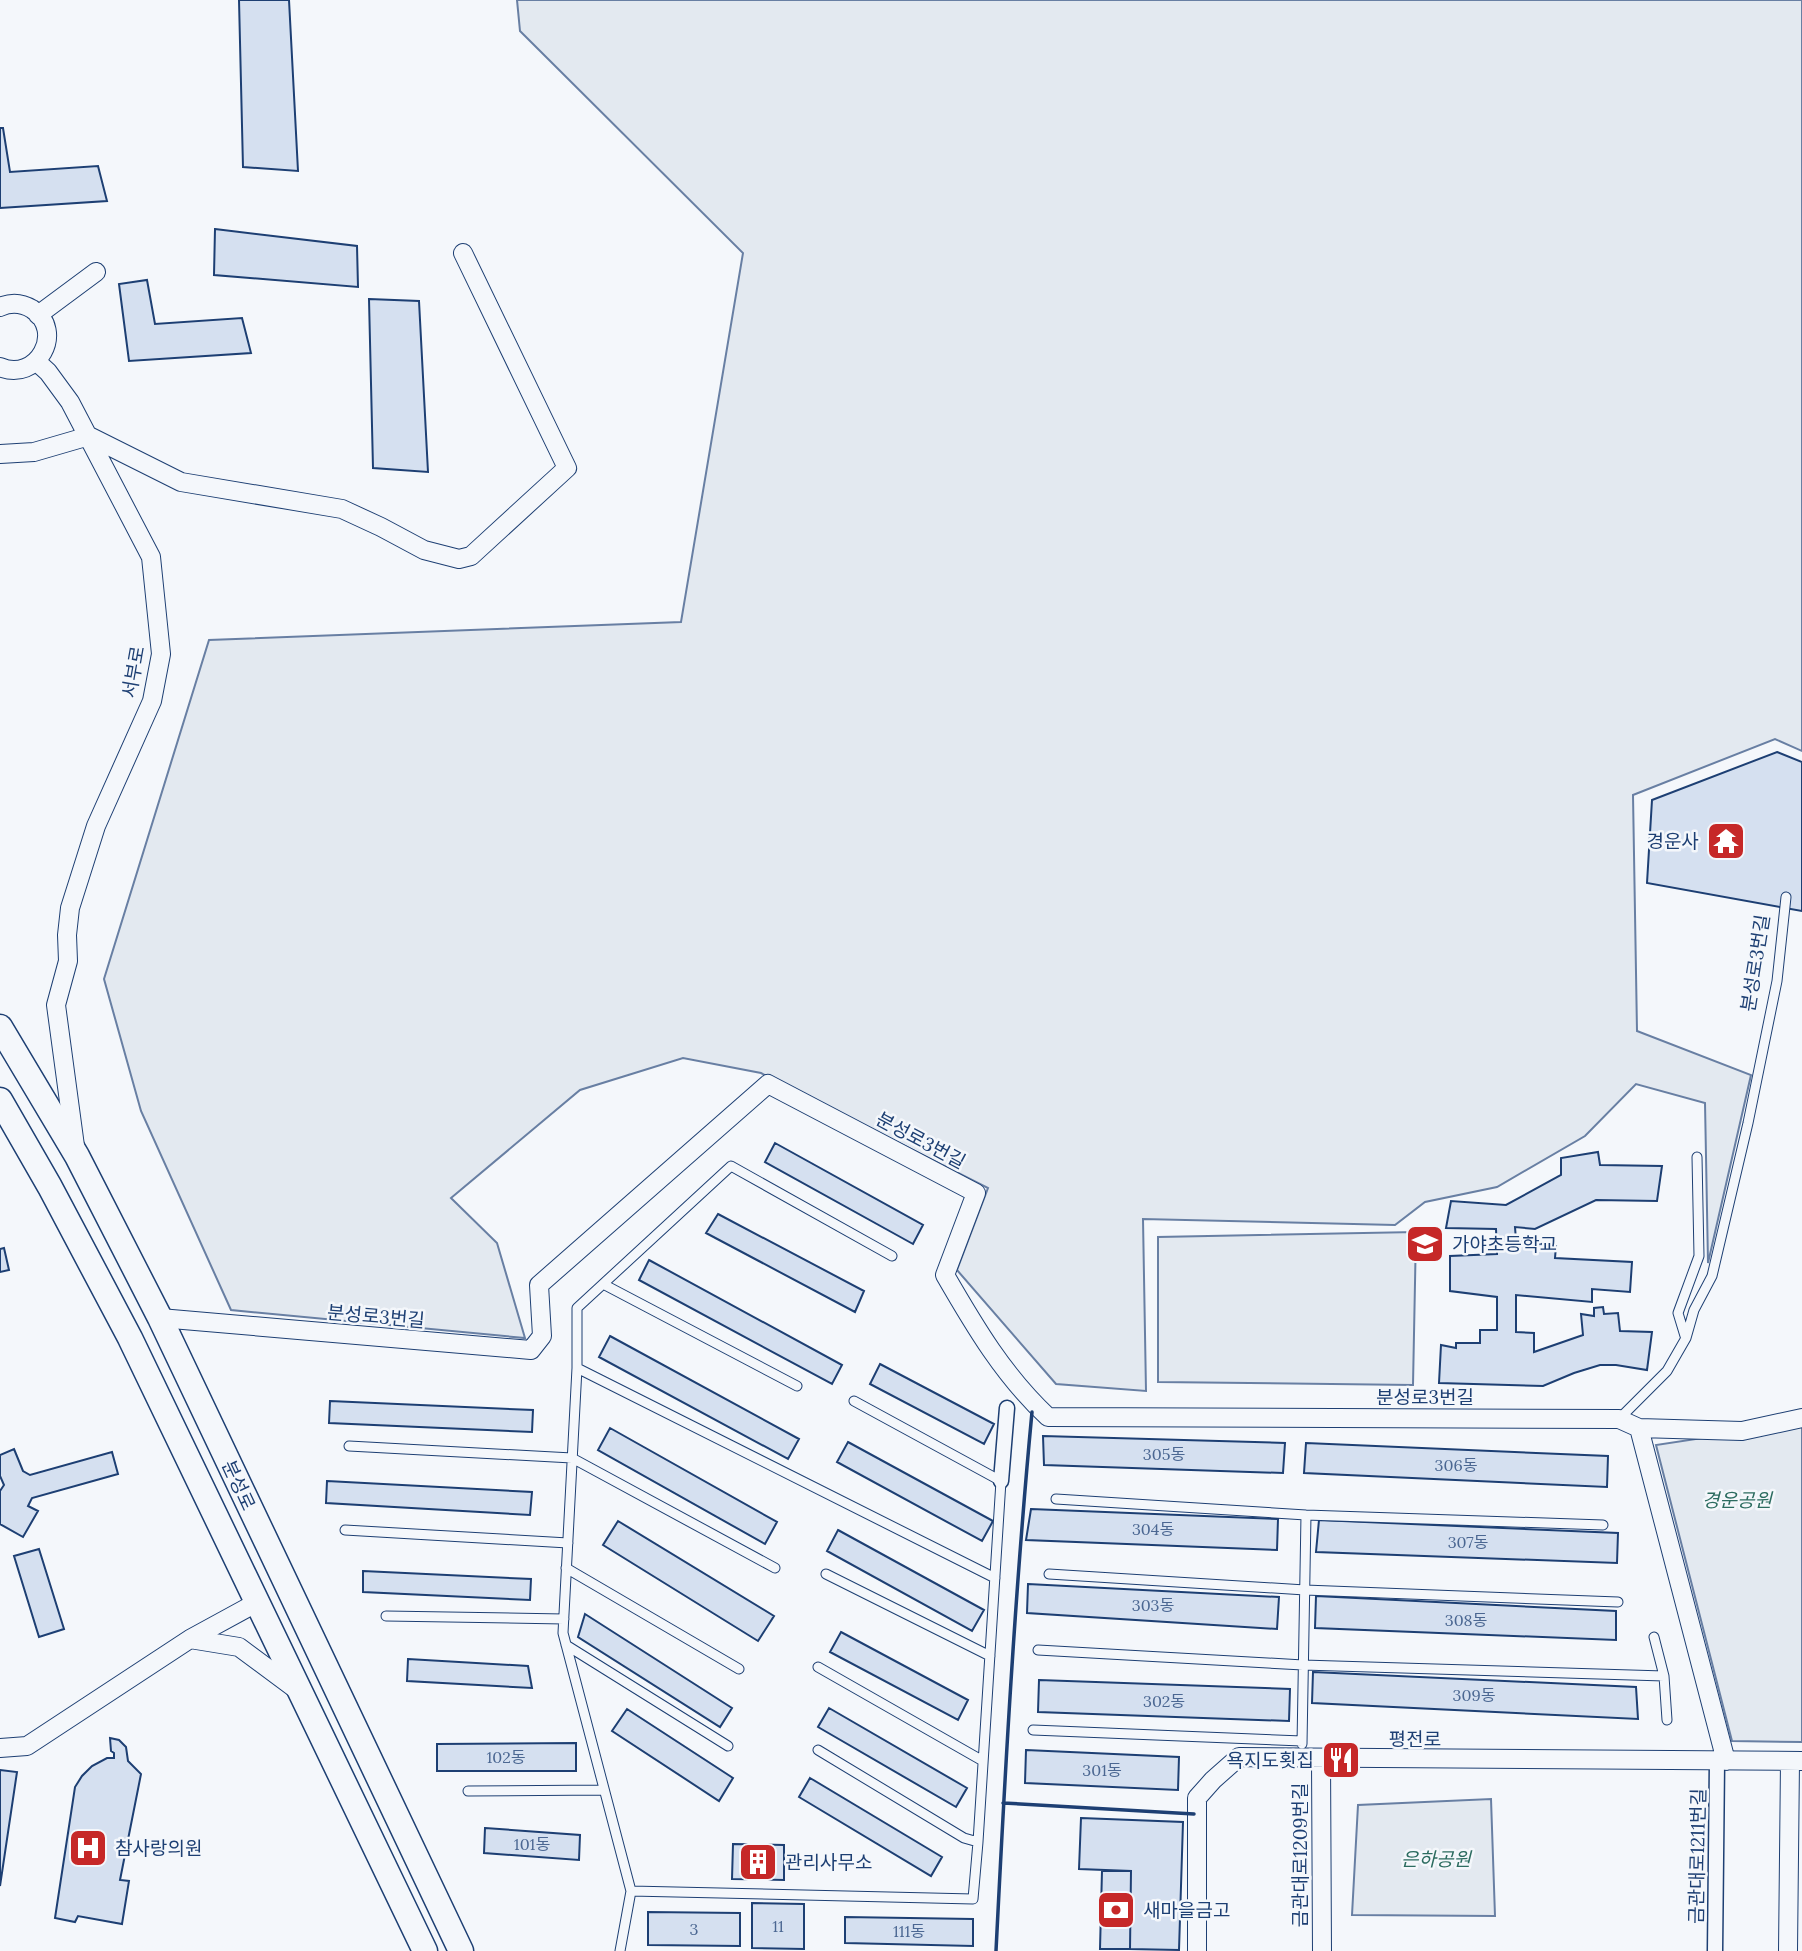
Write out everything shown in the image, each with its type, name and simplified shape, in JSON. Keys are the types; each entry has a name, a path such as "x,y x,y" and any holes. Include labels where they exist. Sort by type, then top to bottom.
{"main road":[{"name":"분성로","path":"0,1027 77,1156 160,1318 461,1951"},
{"name":"분성로","path":"0,1100 50,1186 130,1338 299,1692 417,1949"}],"street":[{"path":"0,454 33,452 89,436 181,482 342,509 424,551 459,559 471,556 567,468 463,253"},
{"path":"38,315 96,272"},
{"path":"0,307 17,304 27,307 38,315 47,331 44,353 37,362 17,371 0,367"},
{"name":"서부로","path":"37,362 48,372 70,402 152,556 161,654 152,701 96,826 70,908 68,961 56,1005 77,1156"},
{"name":"분성로3번길","path":"160,1318 531,1350 542,1336 539,1284 768,1084 976,1193 946,1275 981,1338 1025,1395 1048,1417 1619,1419 1639,1428 1742,1431 1802,1418"},
{"path":"1001,1481 1007,1409"},
{"path":"1639,1428 1721,1761"},
{"path":"0,1748 27,1746 190,1639 256,1603"},
{"path":"190,1639 239,1647 299,1692"},
{"name":"평전로","path":"1196,1951 1197,1798 1239,1758 1302,1749 1321,1759 1796,1761"},
{"name":"금관대로1209번길","path":"1321,1759 1322,1951"},
{"name":"금관대로1211번길","path":"1715,1951 1721,1761"},
{"path":"1788,1951 1796,1882 1796,1761"}],"lane":[{"name":"분성로3번길","path":"1619,1419 1667,1371 1686,1338 1693,1310 1712,1276 1777,981 1786,897"},
{"path":"1686,1338 1678,1313 1699,1256 1697,1157"},
{"path":"620,1951 631,1891 563,1633 577,1368 577,1308 731,1166 892,1256"},
{"path":"603,1284 797,1386"},
{"path":"577,1368 995,1577"},
{"path":"631,1891 974,1899 1001,1481 854,1401"},
{"path":"349,1446 572,1458 775,1568"},
{"path":"1056,1499 1306,1515 1603,1525"},
{"path":"1033,1730 1302,1749 1306,1515"},
{"path":"345,1530 568,1543"},
{"path":"566,1568 739,1669"},
{"path":"826,1574 990,1656"},
{"path":"1049,1574 1305,1590 1618,1602"},
{"path":"386,1615 564,1619"},
{"path":"1654,1637 1664,1676 1667,1720"},
{"path":"566,1645 728,1746"},
{"path":"1038,1650 1303,1665 1664,1676"},
{"path":"818,1667 983,1761"},
{"path":"818,1750 964,1838 978,1842"},
{"path":"468,1791 604,1790"}],"green space":[{"path":"517,0 1802,0 1802,751 1775,739 1633,795 1637,1031 1751,1075 1708,1263 1705,1103 1636,1084 1585,1136 1497,1187 1425,1202 1395,1225 1143,1219 1146,1391 1056,1384 957,1270 988,1188 761,1073 683,1058 580,1090 451,1198 497,1243 525,1338 231,1310 141,1111 104,979 209,640 681,622 743,253 520,31"},
{"path":"1416,1232 1413,1385 1158,1382 1158,1237"},
{"name":"경운공원","path":"1802,1423 1802,1742 1732,1741 1656,1445"},
{"name":"은하공원","path":"1491,1799 1495,1916 1352,1915 1358,1805"}],"building":[{"path":"239,0 289,0 298,171 243,167"},
{"path":"0,128 3,128 10,172 98,166 107,201 0,208"},
{"path":"215,229 357,246 358,287 214,275"},
{"path":"147,280 155,324 242,318 251,353 129,361 119,284"},
{"path":"369,299 419,301 428,472 373,468"},
{"name":"경운사","path":"1777,752 1802,762 1802,911 1647,883 1652,800"},
{"path":"775,1143 923,1225 913,1244 765,1162"},
{"path":"1598,1152 1600,1165 1662,1166 1657,1201 1596,1200 1535,1229 1515,1227 1516,1240 1556,1246 1555,1258 1632,1262 1630,1292 1592,1289 1592,1302 1516,1295 1516,1332 1534,1333 1534,1352 1583,1335 1581,1314 1594,1316 1594,1308 1603,1307 1604,1314 1618,1313 1620,1331 1652,1332 1647,1370 1600,1365 1543,1386 1439,1383 1441,1345 1456,1348 1456,1343 1480,1343 1480,1330 1497,1330 1497,1297 1450,1291 1450,1256 1497,1254 1496,1229 1446,1228 1451,1201 1506,1205 1561,1175 1561,1158"},
{"path":"718,1214 864,1291 855,1312 706,1233"},
{"path":"4,1248 9,1270 0,1272 0,1249"},
{"path":"649,1260 842,1365 832,1384 639,1280"},
{"path":"610,1336 799,1439 788,1459 599,1357"},
{"path":"880,1364 994,1424 984,1444 870,1384"},
{"path":"330,1401 533,1410 532,1432 329,1423"},
{"path":"610,1428 777,1522 765,1544 598,1450"},
{"path":"1043,1436 1285,1443 1283,1473 1044,1465"},
{"path":"848,1442 993,1521 982,1541 837,1462"},
{"path":"1306,1443 1608,1456 1607,1487 1304,1473"},
{"path":"14,1449 23,1471 30,1475 112,1452 118,1474 32,1498 28,1506 38,1511 23,1537 0,1524 0,1491 4,1485 0,1476 0,1455"},
{"path":"327,1481 532,1492 530,1515 326,1503"},
{"path":"1031,1509 1278,1519 1277,1550 1026,1540"},
{"path":"1319,1520 1618,1533 1617,1563 1316,1552"},
{"path":"618,1521 774,1616 758,1641 603,1545"},
{"path":"838,1530 984,1610 972,1631 827,1551"},
{"path":"39,1549 64,1629 39,1637 14,1556"},
{"path":"363,1571 531,1579 530,1600 363,1592"},
{"path":"1028,1584 1279,1597 1277,1629 1027,1613"},
{"path":"1316,1596 1616,1611 1616,1640 1315,1628"},
{"path":"585,1614 732,1708 720,1727 578,1637"},
{"path":"841,1632 968,1700 958,1720 830,1652"},
{"path":"408,1659 528,1666 532,1688 407,1681"},
{"path":"1313,1672 1636,1687 1638,1719 1312,1703"},
{"path":"1039,1680 1290,1689 1289,1721 1038,1712"},
{"path":"829,1708 967,1788 956,1807 818,1727"},
{"path":"627,1709 733,1778 719,1801 612,1731"},
{"name":"참사랑의원","path":"110,1738 119,1740 126,1747 128,1761 141,1774 120,1880 129,1881 122,1924 78,1916 75,1922 55,1918 75,1787 92,1766 107,1758 114,1758"},
{"path":"576,1743 576,1771 437,1771 437,1744"},
{"path":"1026,1750 1179,1757 1178,1790 1025,1783"},
{"path":"0,1770 17,1772 0,1886"},
{"path":"810,1778 942,1857 931,1876 799,1797"},
{"path":"1081,1818 1183,1822 1179,1950 1130,1949 1131,1871 1079,1869"},
{"path":"485,1828 580,1835 579,1860 484,1853"},
{"name":"관리사무소","path":"733,1844 784,1845 784,1880 732,1879"},
{"name":"새마을금고","path":"1102,1871 1131,1871 1130,1949 1100,1949"},
{"path":"752,1903 804,1904 804,1949 752,1948"},
{"path":"648,1912 740,1913 740,1946 648,1945"},
{"path":"845,1917 973,1919 973,1946 845,1943"}],"wall":[{"path":"996,1951 1020,1546 1032,1412"},
{"path":"1003,1803 1194,1814"}],"place":[{"name":"경운사","path":"1726,841"},
{"name":"가야초등학교","path":"1425,1244"},
{"name":"욕지도횟집","path":"1341,1760"},
{"name":"참사랑의원","path":"88,1848"},
{"name":"관리사무소","path":"758,1862"},
{"name":"새마을금고","path":"1116,1910"}]}
